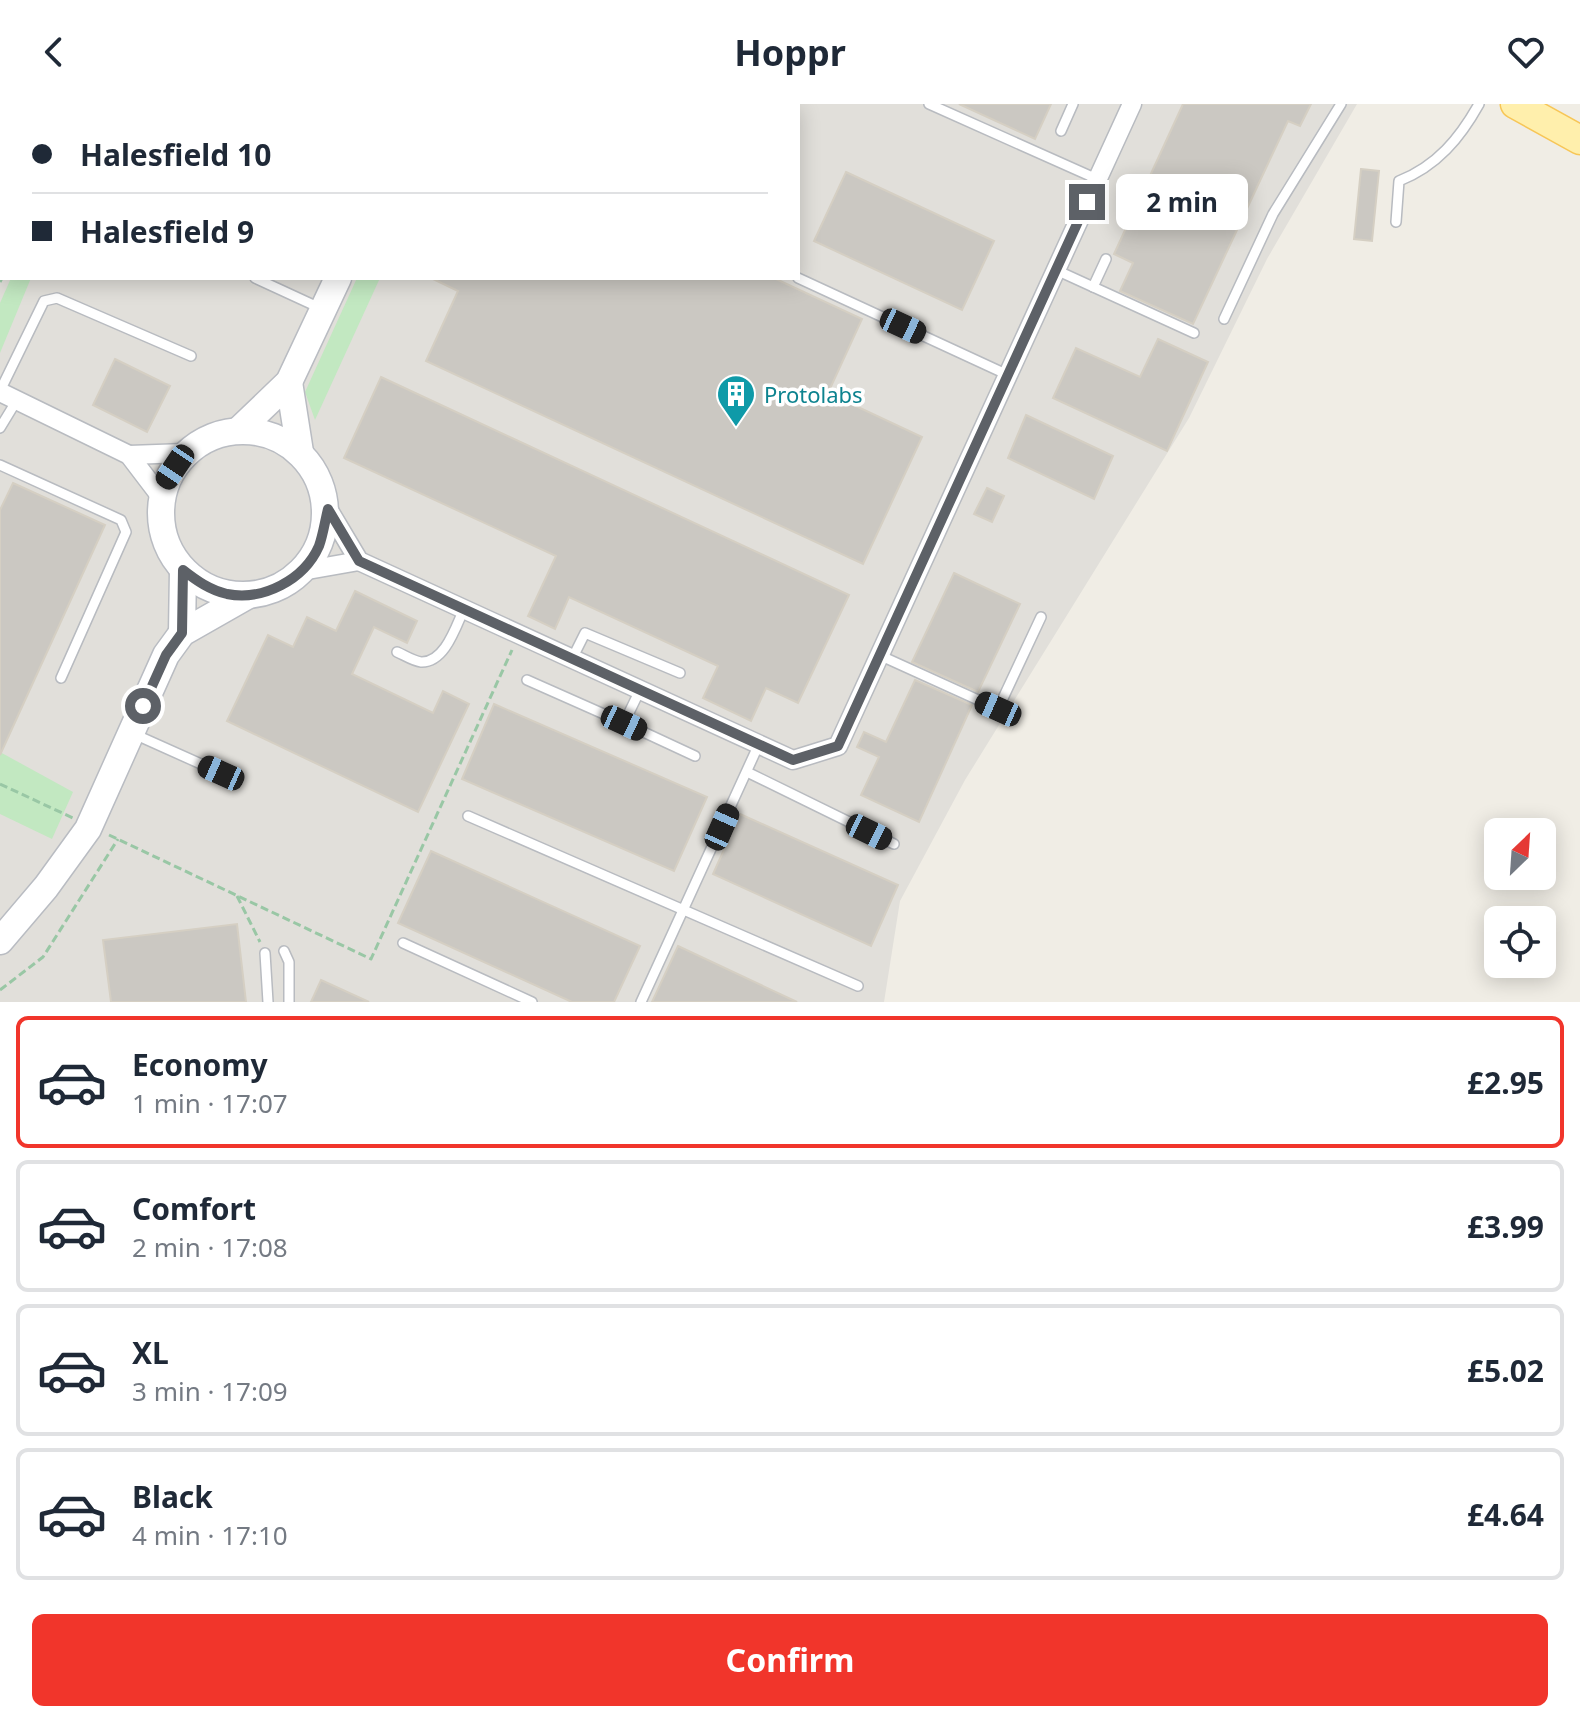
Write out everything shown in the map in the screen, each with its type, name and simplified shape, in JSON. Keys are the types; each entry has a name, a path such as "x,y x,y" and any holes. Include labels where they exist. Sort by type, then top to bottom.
{"main road":[{"path":"1515,104 1580,140"}],"street":[{"path":"302,571 359,561 793,760 838,746 1132,104"},
{"path":"239,430 289,382 337,280"},
{"path":"289,382 300,452 322,488 328,509 359,561"},
{"path":"6,394 129,455 161,497"},
{"path":"247,596 226,594 202,585 183,570 171,554 161,529 161,497 165,482 185,453 204,439 239,430 254,430 277,437 300,452"},
{"path":"129,455 185,453"},
{"path":"0,941 46,887 88,829 166,655 182,633 247,596 274,590 302,571 319,546 328,509"},
{"path":"182,633 183,570"}],"lane":[{"path":"929,104 1097,179"},
{"path":"1061,131 1073,104"},
{"path":"1224,319 1273,214 1341,104"},
{"path":"1396,222 1399,181 1415,175 1447,150 1463,133 1479,104"},
{"path":"1093,287 1106,259"},
{"path":"1056,270 1194,333"},
{"path":"800,279 1008,375"},
{"path":"259,280 323,310"},
{"path":"0,428 6,394 44,301 57,298 191,356"},
{"path":"0,465 121,520 126,532 61,678"},
{"path":"397,652 419,662 429,660 445,648 464,609"},
{"path":"879,655 998,709 1041,617"},
{"path":"572,659 585,633 680,673"},
{"path":"527,680 695,756"},
{"path":"624,723 640,690"},
{"path":"131,732 221,773"},
{"path":"641,1002 759,744"},
{"path":"747,772 894,844"},
{"path":"468,816 858,986"},
{"path":"403,943 532,1002"},
{"path":"284,951 289,962 289,1002"},
{"path":"265,953 268,1002"}],"path":[{"path":"102,832 371,959 519,634"},
{"path":"0,784 76,820"},
{"path":"0,990 43,957 118,839"},
{"path":"237,896 265,953"}],"shaded area":[{"path":"800,104 1357,104 1267,259 1189,418 965,780 900,901 884,1002 0,1002 0,280 800,280"}],"green space":[{"path":"10,280 30,280 0,353 0,303"},
{"path":"356,280 379,280 315,420 305,392"},
{"path":"0,752 73,792 52,839 0,814"}],"building":[{"path":"959,104 1051,104 1035,139"},
{"path":"1183,104 1311,104 1300,126 1288,121 1193,324 1120,291 1133,263 1114,254"},
{"path":"1361,169 1379,171 1372,241 1354,239"},
{"path":"846,172 994,241 962,310 814,241"},
{"name":"Protolabs","path":"435,280 778,280 862,319 828,393 922,437 863,564 426,361 458,291"},
{"path":"1158,339 1208,362 1167,451 1053,398 1076,348 1140,377"},
{"path":"115,359 170,386 147,432 93,405"},
{"path":"381,377 849,595 798,703 766,688 751,721 703,698 718,666 569,597 555,629 528,616 556,556 344,458"},
{"path":"1026,415 1113,456 1094,499 1008,458"},
{"path":"13,483 105,525 0,755 0,510"},
{"path":"987,488 1004,496 992,522 974,514"},
{"path":"954,573 1020,604 978,692 912,662"},
{"path":"355,591 417,621 407,643 374,627 352,674 433,713 443,691 469,704 418,812 227,721 268,635 293,647 307,617 336,631"},
{"path":"915,680 972,705 919,822 861,795 879,757 857,747 864,732 886,742"},
{"path":"494,704 707,797 674,871 462,779"},
{"path":"740,814 898,885 871,946 713,874"},
{"path":"431,851 640,946 614,1002 572,1002 398,923"},
{"path":"237,924 246,1002 111,1002 103,940"},
{"path":"678,946 797,1002 652,1002"},
{"path":"321,980 369,1002 311,1002"}],"place":[{"name":"Protolabs","path":"736,428"}],"route":[{"path":"143,706 166,655 182,633 183,570 202,585 226,594 247,596 274,590 302,571 319,546 328,509 359,561 793,760 838,746 1087,202"}]}
